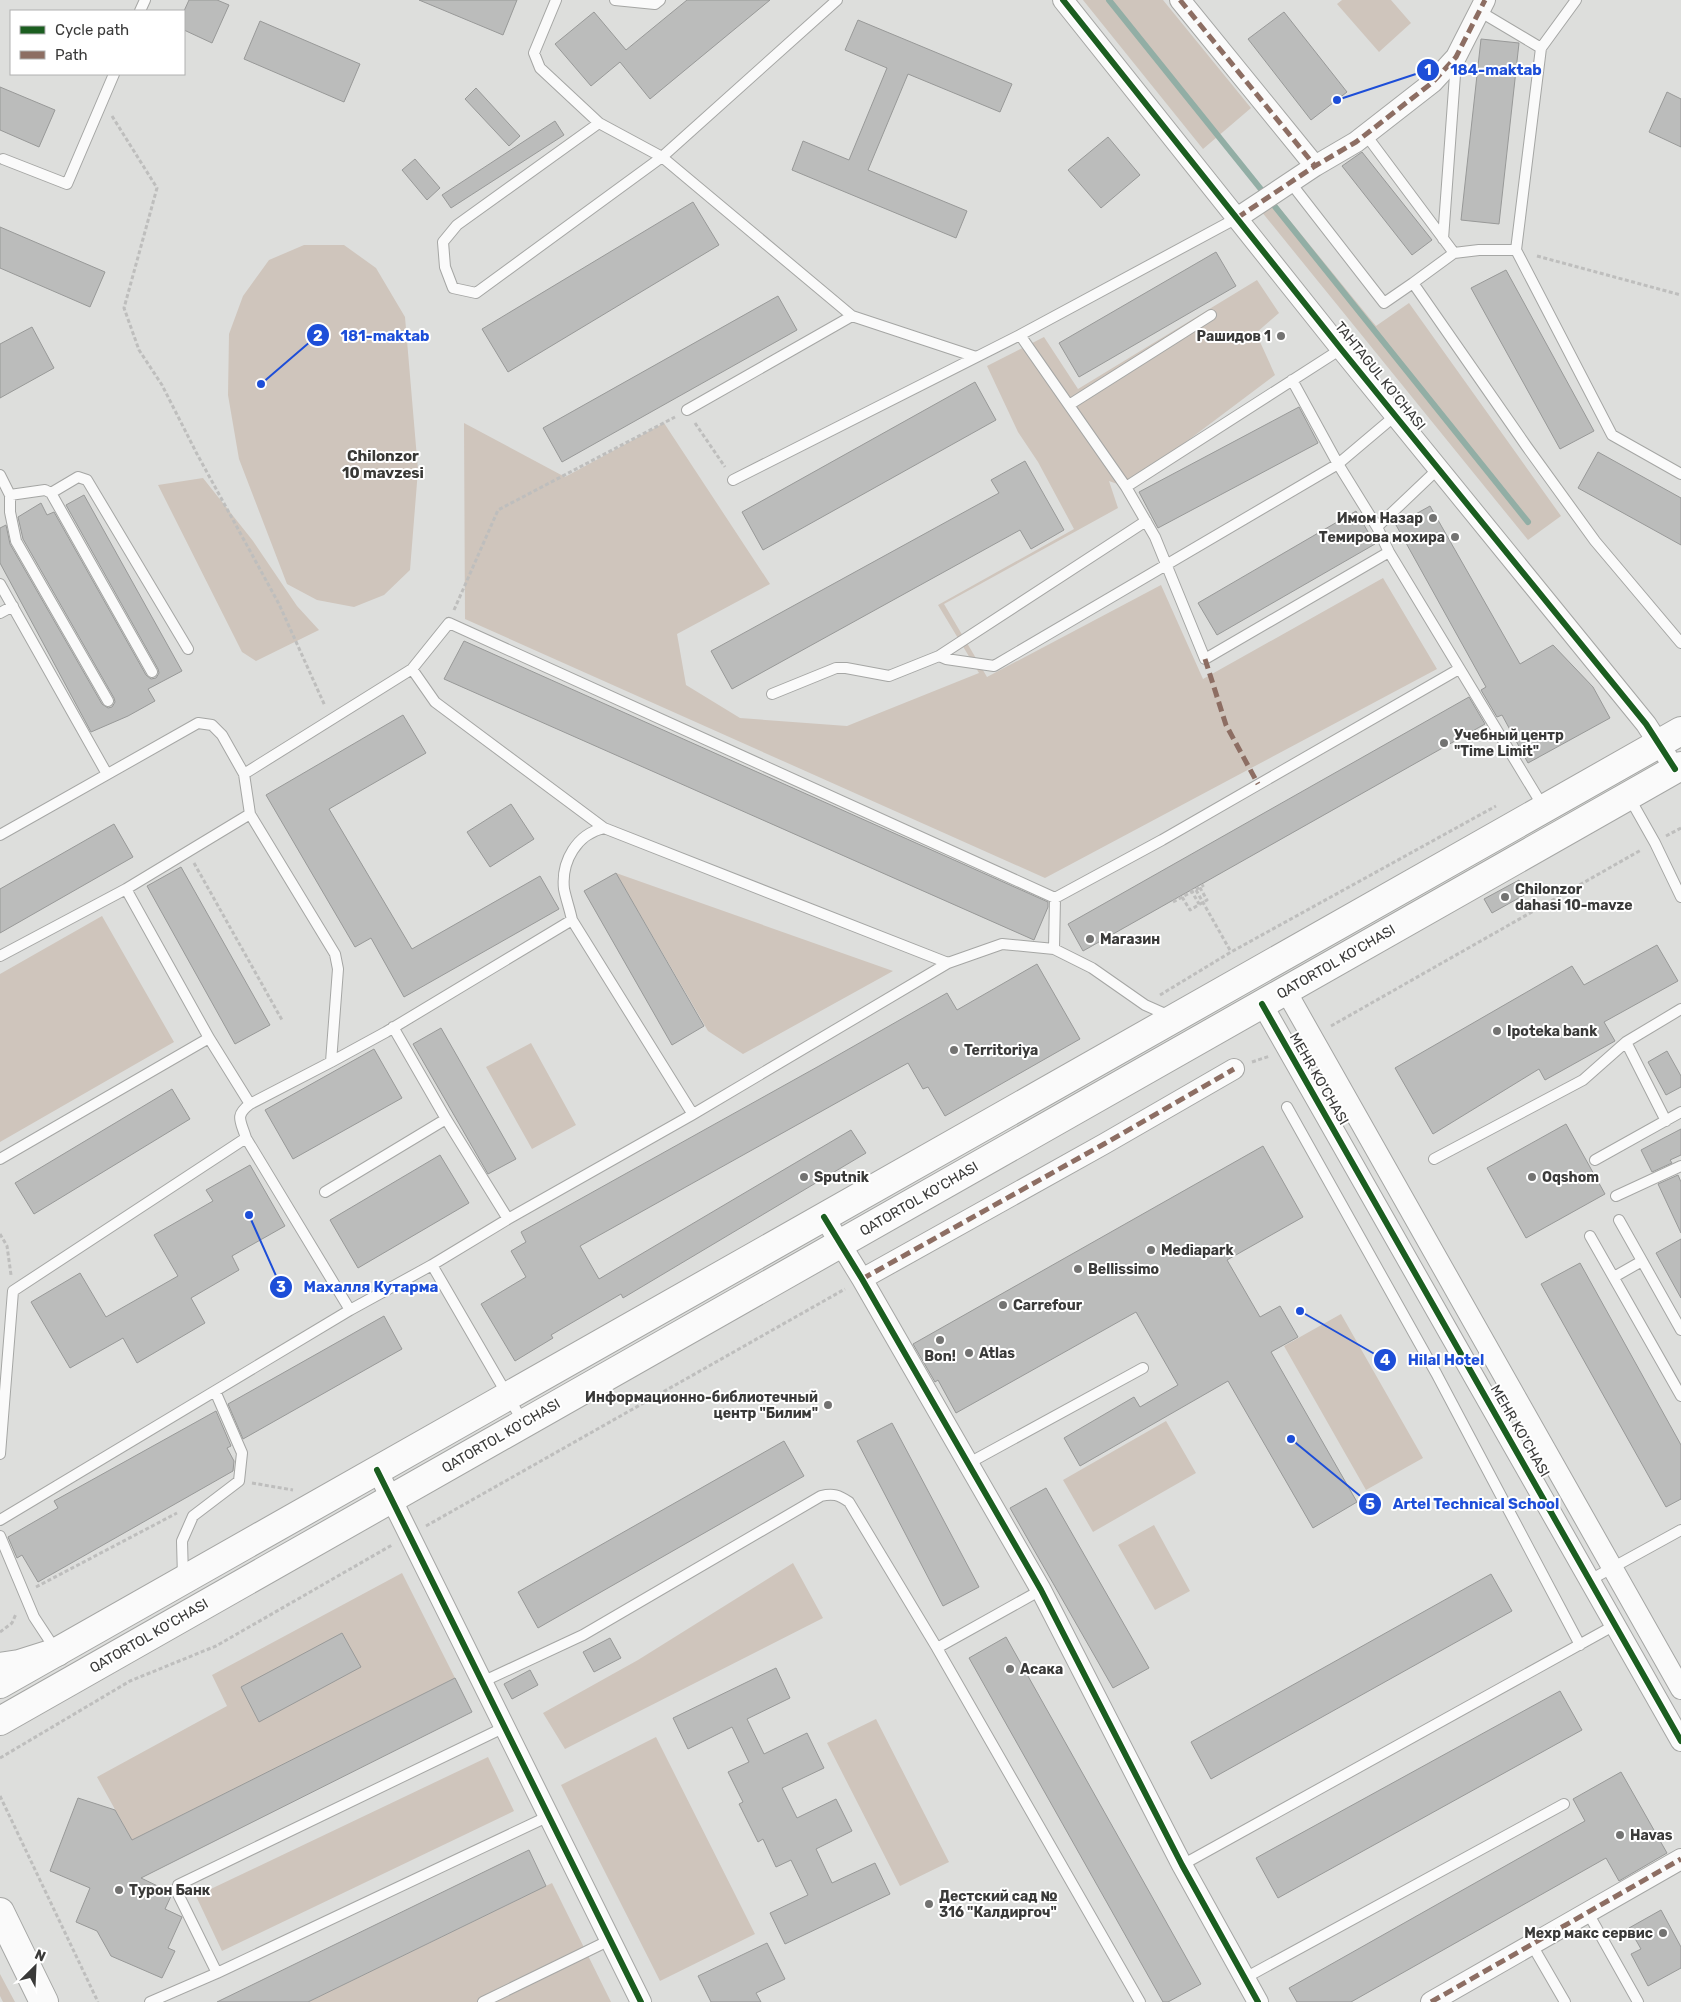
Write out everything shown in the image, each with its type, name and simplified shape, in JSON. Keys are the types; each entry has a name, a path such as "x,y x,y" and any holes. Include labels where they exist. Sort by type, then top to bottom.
{"main road":[{"path":"0,1684 1670,737"},
{"name":"QATORTOL KO'CHASI","path":"0,1721 1678,768"},
{"path":"1270,964 1286,991"},
{"path":"1246,978 1286,991"},
{"path":"1246,978 1262,1004"},
{"path":"0,1667 19,1664 57,1652"},
{"path":"0,1912 44,2002"}],"street":[{"name":"TAHTAGUL KO'CHASI","path":"1063,0 1341,349 1640,716 1670,737 1678,768"},
{"path":"1180,0 1315,166"},
{"path":"1237,218 1366,134 1433,82 1456,57 1482,6"},
{"name":"MEHR KO'CHASI","path":"1286,991 1681,1689"},
{"name":"MEHR KO'CHASI","path":"1262,1004 1681,1741"},
{"path":"862,1279 1104,1144 1234,1068"},
{"path":"824,1217 862,1279 1041,1590 1182,1865 1258,2002"},
{"path":"377,1470 641,2002"},
{"path":"1615,1625 1638,1613"},
{"path":"1431,2002 1681,1859"}],"lane":[{"path":"556,0 534,53 540,68 599,123 662,157 852,316 976,357"},
{"path":"615,0 655,4 660,0"},
{"path":"599,123 457,225 443,242 445,267 453,288 476,293 662,157 837,0"},
{"path":"1576,0 1542,48 1516,250 1612,435 1681,474"},
{"path":"1482,6 1542,48"},
{"path":"1443,238 1456,57"},
{"path":"2,159 67,184 114,75"},
{"path":"1366,134 1454,253"},
{"path":"1286,185 1384,304 1454,253 1479,250 1516,250"},
{"path":"733,480 1020,335 1237,218"},
{"path":"1414,283 1527,447 1595,541 1681,643"},
{"path":"1069,405 1211,315"},
{"path":"687,410 852,316"},
{"path":"1020,335 1126,487 1156,537 1205,659 1389,552"},
{"path":"1126,487 1341,349"},
{"path":"1292,380 1338,464 1377,527 1389,552 1544,809"},
{"path":"939,656 994,666 1338,464 1396,416"},
{"path":"1377,527 1439,468"},
{"path":"0,475 10,495 10,512 16,541 108,701"},
{"path":"51,494 78,477 87,480 188,649"},
{"path":"10,495 46,490 51,494 152,672"},
{"path":"772,694 836,668 889,676 939,656 1146,520"},
{"path":"0,584 107,774"},
{"path":"0,613 13,606"},
{"path":"244,774 412,669 449,622 1055,898"},
{"path":"412,669 436,702 604,828 948,963"},
{"path":"1055,898 1162,840 1459,669"},
{"path":"0,836 198,724 212,725 222,736 244,774 250,814 336,954 338,969 331,1062"},
{"path":"1628,796 1655,843 1681,897"},
{"path":"0,956 126,889 250,814"},
{"path":"604,828 596,830 583,838 574,847 569,860 564,889 572,920 692,1111 690,1116"},
{"path":"126,889 209,1038 250,1104"},
{"path":"1054,948 1055,898"},
{"path":"350,1310 246,1138 239,1116 241,1111 250,1104 393,1027 572,920"},
{"path":"0,1520 350,1310 432,1265 508,1219 690,1116 948,963 1002,944 1054,948 1092,968 1145,1005 1175,1018"},
{"path":"1434,1159 1583,1080 1626,1042 1681,1009"},
{"path":"393,1027 446,1119 508,1219"},
{"path":"0,1159 209,1038"},
{"path":"1626,1042 1666,1121"},
{"path":"1287,1106 1436,1373 1580,1645"},
{"path":"1595,1160 1681,1112"},
{"path":"325,1192 446,1119"},
{"path":"0,1454 13,1291 246,1138"},
{"path":"1616,1196 1681,1166"},
{"path":"1620,1220 1681,1330"},
{"path":"1590,1236 1681,1396"},
{"path":"1614,1278 1642,1261"},
{"path":"432,1265 524,1424"},
{"path":"969,1463 1143,1368"},
{"path":"183,1581 182,1541 193,1516 239,1481 242,1453 215,1391"},
{"path":"482,1682 583,1635 821,1496 836,1494 849,1502 937,1648 1140,2002"},
{"path":"1590,1580 1681,1530"},
{"path":"0,1536 34,1617 57,1652"},
{"path":"937,1648 1041,1590"},
{"path":"1182,1865 1615,1625"},
{"path":"217,1973 176,1892 178,1885 505,1727"},
{"path":"1245,1978 1564,1804"},
{"path":"150,2002 217,1973 549,1816"},
{"path":"1588,1913 1638,2002"},
{"path":"483,2002 610,1940"},
{"path":"1532,1945 1565,2002"}],"path":[{"path":"103,101 156,188 124,308 128,324 139,350 162,385 197,454 279,604 331,720"},
{"path":"1516,250 1681,295"},
{"path":"449,622 498,510 687,410 733,480"},
{"path":"1145,1005 1231,952 1497,805"},
{"path":"1331,1026 1681,828"},
{"path":"188,853 282,1020"},
{"path":"1175,900 1201,886 1207,900 1190,910 1183,896"},
{"path":"1193,890 1231,952"},
{"path":"1193,890 1200,904"},
{"path":"1194,974 1196,978"},
{"path":"0,1234 7,1246 13,1291"},
{"path":"0,1758 130,1681 216,1646 862,1279"},
{"path":"239,1481 292,1491 300,1486"},
{"path":"24,1593 179,1512"},
{"path":"0,1796 98,2002"}],"shaded area":[{"path":"1083,0 1163,0 1251,108 1203,149"},
{"path":"1342,0 1391,0 1411,23 1379,52 1337,4"},
{"path":"1274,201 1376,326 1409,303 1561,516 1528,540 1261,211"},
{"path":"304,245 344,245 376,268 405,317 418,470 410,570 384,595 354,607 317,600 287,584 239,459 228,395 229,334 243,296 269,260"},
{"path":"1257,280 1279,313 1256,333 1275,375 1126,487 1109,481 1118,508 944,604 987,677 1161,585 1203,679 1383,578 1437,669 1045,878 465,619 464,423 565,477 664,423 770,584 677,634 686,685 740,718 847,726 979,673 938,605 1074,529 1038,462 1018,432 987,366 1044,337 1078,389"},
{"path":"203,478 253,541 297,606 319,630 256,661 242,652 158,485"},
{"path":"616,873 893,971 743,1054 708,1031"},
{"path":"102,916 174,1042 0,1142 0,974"},
{"path":"531,1043 576,1125 532,1149 486,1067"},
{"path":"1341,1314 1423,1458 1366,1490 1284,1346"},
{"path":"1166,1421 1196,1473 1093,1532 1063,1480"},
{"path":"1154,1525 1190,1591 1155,1610 1118,1545"},
{"path":"793,1563 823,1618 565,1749 543,1713 638,1660"},
{"path":"402,1573 455,1678 132,1840 97,1777 227,1706 212,1675"},
{"path":"876,1719 949,1862 900,1886 827,1743"},
{"path":"656,1737 755,1934 660,1981 561,1785"},
{"path":"488,1757 514,1811 222,1951 196,1896"},
{"path":"552,1883 611,2002 308,2002"},
{"path":"0,1974 15,2002 3,2002 0,1996"}],"building":[{"path":"189,0 217,0 229,5 212,43 185,30 184,10"},
{"path":"419,0 517,0 503,35"},
{"path":"687,0 770,0 650,99 620,62 591,86 555,44 594,12 626,50"},
{"path":"1284,12 1347,92 1311,120 1248,39"},
{"path":"858,20 1012,84 1000,112 908,74 868,170 967,211 956,238 792,170 803,141 849,160 887,68 845,50"},
{"path":"260,21 360,64 344,102 244,59"},
{"path":"1481,39 1519,43 1499,224 1461,220"},
{"path":"0,87 55,110 39,147 0,130"},
{"path":"476,88 520,136 509,146 465,99"},
{"path":"1667,92 1681,99 1681,147 1649,132"},
{"path":"555,121 564,135 451,208 442,195"},
{"path":"1108,137 1140,175 1101,208 1068,170"},
{"path":"1362,152 1432,240 1412,255 1342,166"},
{"path":"415,159 440,188 427,200 402,170"},
{"path":"693,202 719,245 508,372 482,329"},
{"path":"0,227 105,272 90,307 0,268"},
{"path":"1216,252 1236,286 1079,377 1059,343"},
{"path":"1506,270 1594,431 1560,449 1471,288"},
{"path":"778,296 797,330 562,462 543,428"},
{"path":"32,327 54,368 0,398 0,344"},
{"path":"975,382 996,420 763,550 742,512"},
{"path":"1299,407 1318,443 1158,528 1139,492"},
{"path":"1598,452 1681,498 1681,545 1578,488"},
{"path":"1025,461 1064,530 1031,549 1020,530 732,689 711,651 999,493 991,480"},
{"path":"84,495 182,671 148,689 155,701 128,716 91,732 0,563 0,528 6,525 10,544 102,704 108,708 112,707 115,702 114,698 23,539 18,517 41,503 47,515 54,512 146,675 151,679 156,678 159,673 158,669 66,505"},
{"path":"1430,506 1520,664 1553,645 1593,687 1610,718 1528,763 1502,715 1497,717 1481,690 1486,687 1396,525"},
{"path":"1356,511 1375,544 1217,635 1198,603"},
{"path":"464,641 1048,902 1048,907 1034,940 444,679"},
{"path":"1469,697 1485,724 1083,951 1068,924"},
{"path":"403,715 426,753 329,809 412,949 540,876 559,909 404,997 371,938 355,947 266,795"},
{"path":"511,804 534,839 490,867 467,832"},
{"path":"114,824 133,857 0,933 0,889"},
{"path":"181,867 270,1025 235,1044 147,886"},
{"path":"616,873 704,1026 672,1045 584,891"},
{"name":"Chilonzor dahasi 10-mavze","path":"1519,880 1526,894 1492,913 1484,899"},
{"path":"1657,945 1678,981 1604,1022 1615,1041 1545,1080 1539,1069 1433,1134 1395,1068 1572,966 1584,985"},
{"path":"1037,964 1080,1039 945,1116 928,1087 923,1089 908,1063 580,1246 599,1279 851,1130 866,1153 623,1298 621,1294 551,1335 553,1338 515,1361 481,1304 526,1277 511,1251 526,1242 521,1232 947,993 957,1010"},
{"path":"441,1028 516,1159 488,1174 413,1044"},
{"path":"374,1049 402,1098 293,1159 265,1110"},
{"path":"1667,1051 1681,1076 1681,1087 1666,1095 1648,1062"},
{"path":"172,1089 190,1119 34,1214 15,1183"},
{"path":"1566,1124 1605,1194 1526,1238 1487,1168"},
{"path":"1681,1129 1681,1155 1670,1160 1672,1163 1652,1172 1641,1150"},
{"path":"1263,1146 1303,1217 1227,1260 1260,1317 1280,1306 1298,1337 1271,1352 1357,1502 1313,1528 1228,1381 1080,1466 1064,1438 1134,1397 1140,1407 1178,1385 1136,1312 956,1413 938,1380 935,1382 913,1344"},
{"path":"440,1155 469,1203 358,1268 330,1220"},
{"path":"250,1165 285,1226 232,1256 239,1270 191,1298 205,1323 137,1363 123,1338 70,1368 31,1302 80,1273 106,1317 178,1276 154,1235 213,1201 206,1190"},
{"path":"1678,1175 1681,1182 1681,1233 1658,1184"},
{"path":"1681,1239 1681,1298 1656,1253"},
{"path":"1580,1263 1681,1445 1681,1499 1666,1507 1541,1284"},
{"path":"384,1316 402,1349 243,1439 228,1404"},
{"path":"216,1411 231,1446 227,1448 234,1461 233,1471 38,1582 22,1555 17,1558 8,1537 58,1508 54,1501"},
{"path":"892,1423 979,1587 943,1606 857,1441"},
{"path":"784,1441 804,1476 538,1628 518,1592"},
{"path":"1046,1488 1149,1668 1113,1688 1010,1508"},
{"path":"1491,1574 1512,1611 1211,1779 1191,1742"},
{"path":"342,1633 361,1667 259,1722 241,1687"},
{"path":"1006,1637 1201,1984 1168,2002 1163,2002 969,1658"},
{"path":"610,1638 621,1658 594,1672 583,1652"},
{"path":"776,1668 790,1698 747,1719 764,1754 807,1733 824,1768 782,1788 797,1818 836,1799 852,1831 816,1849 832,1883 875,1863 890,1894 785,1944 770,1913 808,1895 791,1860 776,1867 763,1839 758,1842 739,1804 743,1802 728,1772 749,1762 732,1727 688,1749 673,1718"},
{"path":"530,1670 538,1685 512,1699 504,1684"},
{"path":"455,1678 472,1712 141,1878 170,1892 171,1896 165,1909 182,1917 168,1948 175,1951 162,1978 111,1956 97,1931 76,1922 90,1888 50,1871 78,1798 115,1810 132,1840"},
{"path":"1560,1691 1582,1730 1278,1898 1256,1858"},
{"path":"1621,1772 1667,1853 1619,1881 1606,1858 1351,2002 1297,2002 1289,1988 1585,1821 1573,1799"},
{"path":"529,1850 546,1886 308,2002 217,2002"},
{"path":"1661,1910 1681,1947 1681,1968 1648,1986 1631,1954 1641,1949 1629,1928"},
{"path":"767,1943 785,1979 756,1993 761,2002 711,2002 698,1976"}],"waterway":[{"path":"1109,0 1528,522"}],"marked path":[{"path":"1180,0 1315,166"},
{"path":"1237,218 1315,166 1356,142 1433,82 1456,57 1485,0"},
{"path":"1205,659 1226,725 1258,784"},
{"path":"862,1279 1234,1069"},
{"path":"1431,2002 1681,1859"}],"cycle path":[{"path":"1063,0 1341,349 1646,724 1675,769"},
{"path":"1262,1004 1681,1741"},
{"path":"824,1217 862,1279 1041,1590 1182,1865 1258,2002"},
{"path":"377,1470 641,2002"}],"place":[{"name":"184-maktab","path":"1337,100"},
{"name":"Рашидов 1","path":"1281,336"},
{"name":"181-maktab","path":"261,384"},
{"name":"Имом Назар","path":"1433,518"},
{"name":"Темирова мохира","path":"1455,537"},
{"name":"Учебный центр \"Time Limit\"","path":"1444,743"},
{"name":"Chilonzor dahasi 10-mavze","path":"1505,897"},
{"name":"Магазин","path":"1090,939"},
{"name":"Ipoteka bank","path":"1497,1031"},
{"name":"Territoriya","path":"954,1050"},
{"name":"Sputnik","path":"804,1177"},
{"name":"Oqshom","path":"1532,1177"},
{"name":"Махалля Кутарма","path":"249,1215"},
{"name":"Mediapark","path":"1151,1250"},
{"name":"Bellissimo","path":"1078,1269"},
{"name":"Carrefour","path":"1003,1305"},
{"name":"Hilal Hotel","path":"1300,1311"},
{"name":"Bon!","path":"940,1340"},
{"name":"Atlas","path":"969,1353"},
{"name":"Информационно-библиотечный центр \"Билим\"","path":"828,1405"},
{"name":"Artel Technical School","path":"1291,1439"},
{"name":"Асака","path":"1010,1669"},
{"name":"Havas","path":"1620,1835"},
{"name":"Турон Банк","path":"119,1890"},
{"name":"Дестский сад № 316 \"Калдиргоч\"","path":"929,1904"},
{"name":"Мехр макс сервис","path":"1663,1933"}],"district":[{"name":"Chilonzor 10 mavzesi","path":"383,464"}]}
